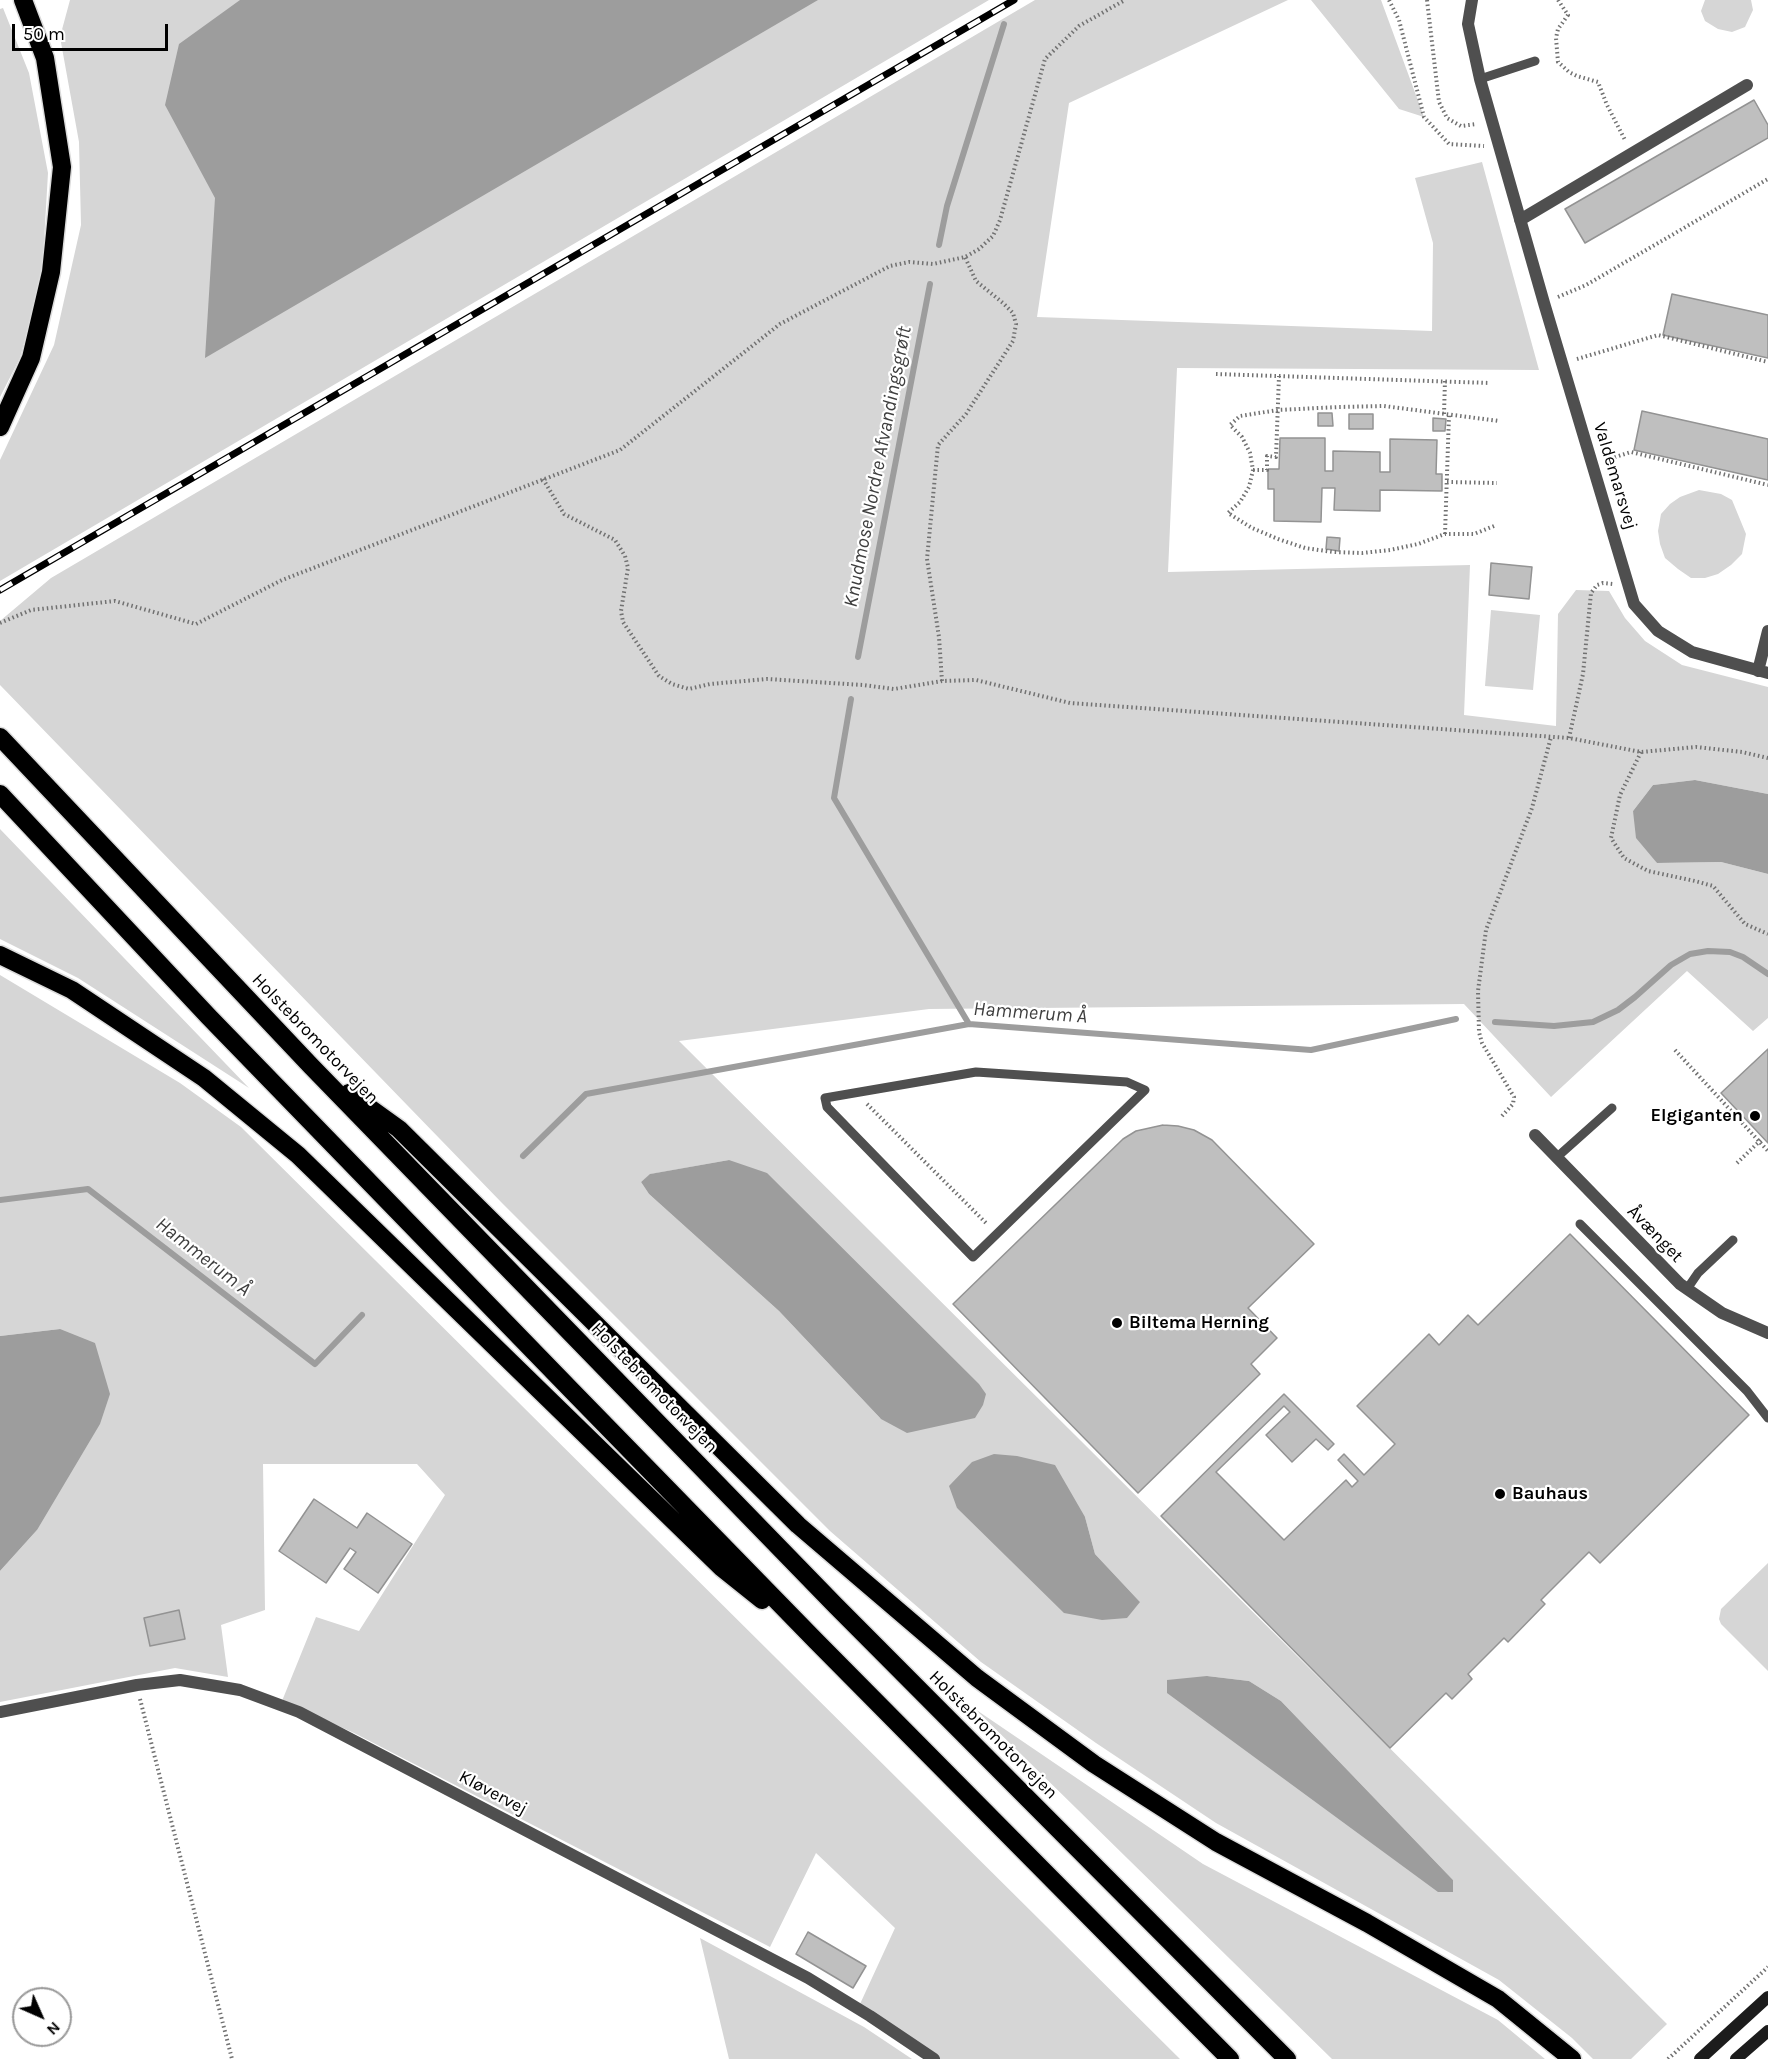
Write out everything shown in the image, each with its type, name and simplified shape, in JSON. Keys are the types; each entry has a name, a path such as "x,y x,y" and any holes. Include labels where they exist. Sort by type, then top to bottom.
{"highway":[{"path":"0,427 31,358 51,272 62,167 45,58 23,0"},
{"name":"Holstebromotorvejen","path":"0,737 311,1066 836,1606 1287,2059"},
{"path":"0,794 209,1017 816,1641 1230,2059"},
{"path":"0,955 72,990 204,1077 298,1155 722,1568 816,1641"},
{"path":"311,1066 399,1129 798,1525 977,1678 1094,1764 1216,1842 1367,1923 1498,1999 1572,2059"},
{"path":"1199,2029 1221,2059"}],"main road":[{"path":"1700,2059 1768,1997"},
{"path":"1736,2059 1768,2031"}],"street":[{"name":"Valdemarsvej","path":"1472,0 1468,24 1480,79 1634,604 1658,630 1692,652 1763,672 1768,631"},
{"path":"1520,220 1747,85"},
{"name":"Åvænget","path":"1535,1135 1687,1289 1722,1313 1768,1333"},
{"name":"Kløvervej","path":"0,1712 136,1685 180,1680 240,1690 299,1712 808,1978 934,2059"}],"lane":[{"path":"1480,79 1534,61"},
{"path":"976,1072 1127,1082 1145,1090 973,1257 827,1107 825,1098 860,1092 976,1072"},
{"path":"1556,1158 1612,1108"},
{"path":"1580,1224 1748,1391 1768,1418"},
{"path":"1687,1289 1698,1273 1733,1240"}],"path":[{"path":"0,623 31,610 115,601 196,624 282,580 620,450 780,324 890,266 909,262 933,264 965,258 979,249 993,236 1000,220 1045,59 1079,26 1125,0"},
{"path":"1389,0 1399,20 1424,117 1449,144 1499,147"},
{"path":"1427,0 1439,102 1447,118 1461,126 1492,123"},
{"path":"1558,0 1568,15 1558,30 1556,38 1558,62 1576,76 1598,82 1607,105 1633,154"},
{"path":"1544,303 1586,285 1768,179"},
{"path":"942,681 939,637 927,559 938,445 966,414 1012,341 1016,324 1013,313 1004,303 976,281 965,258"},
{"path":"1562,364 1658,335 1768,362"},
{"path":"1216,374 1490,383"},
{"path":"1253,470 1266,470 1267,456 1276,456 1279,376"},
{"path":"1445,381 1448,482 1445,534"},
{"path":"1494,526 1474,534 1445,534 1418,544 1362,553 1305,548 1278,540 1251,528 1228,513 1240,502 1249,487 1253,470 1250,453 1242,437 1230,425 1240,416 1278,410 1384,406 1499,421"},
{"path":"1592,464 1630,452 1768,485"},
{"path":"543,479 564,514 615,540 625,556 628,568 621,612 623,622 659,676 672,684 689,689 710,684 767,679 894,689 942,681 976,680 1070,703 1551,736 1641,752 1696,747 1742,752 1768,758"},
{"path":"1448,482 1497,483"},
{"path":"1569,738 1583,674 1591,593 1597,585 1604,583 1629,585"},
{"path":"1502,1116 1513,1104 1514,1097 1482,1043 1479,1032 1478,991 1486,930 1532,808 1551,736"},
{"path":"1641,752 1620,795 1611,838 1624,858 1648,871 1713,886 1745,924 1768,934"},
{"path":"1675,1050 1761,1140 1768,1151"},
{"path":"860,1092 863,1100 997,1233"},
{"path":"1737,1163 1761,1140"},
{"path":"136,1685 232,2059"},
{"path":"1668,2059 1768,1967"}],"shaded area":[{"path":"70,0 989,0 0,581 0,460 54,345 81,225 79,142 60,37"},
{"path":"240,0 818,0 205,358 215,198 165,105 179,44"},
{"path":"1035,0 1288,0 1069,103 1037,317 1432,331 1433,243 1415,178 1482,162 1539,370 1177,368 1168,572 1470,565 1464,715 1556,726 1558,614 1576,590 1609,591 1625,618 1645,641 1682,665 1768,687 1768,794 1695,780 1653,785 1633,811 1657,863 1721,862 1768,874 1768,1018 1753,1031 1687,971 1551,1097 1464,1004 929,1009 679,1041 1667,2024 1631,2059 1593,2059 1572,2038 1499,1980 1216,1823 1096,1743 981,1662 830,1531 502,1203 0,685 0,621 51,578","holes":["729,1160 881,1419 779,1311 649,1194 641,1182 651,1174","957,1508 1085,1517 1095,1554 1140,1602","1207,1676 1249,1681 1281,1701 1453,1880 1453,1892"]},
{"path":"1311,0 1381,0 1424,117 1399,109"},
{"path":"1705,0 1751,0 1753,10 1745,27 1732,32 1718,29 1705,21 1701,11"},
{"path":"3,8 29,73 48,173 42,276 20,358 0,397 0,9"},
{"path":"1699,490 1721,494 1732,500 1746,534 1742,554 1731,565 1718,574 1705,578 1691,578 1665,558 1658,531 1661,514 1670,504 1680,497"},
{"path":"1491,610 1540,615 1533,690 1485,686"},
{"path":"1695,780 1768,794 1768,874 1721,862 1657,863 1636,838 1633,811 1653,785"},
{"path":"0,829 249,1088 78,978 0,939"},
{"path":"0,975 180,1083 241,1127 1180,2059 940,2059 860,2004 895,1928 816,1853 770,1947 354,1733 282,1701 316,1617 359,1631 445,1495 417,1464 263,1464 265,1610 221,1625 228,1677 175,1668 0,1702 0,1571 37,1530 60,1329 0,1336"},
{"path":"729,1160 767,1173 979,1384 986,1394 983,1405 975,1418 907,1433 881,1419 779,1311 649,1194 641,1182 650,1174"},
{"path":"60,1329 95,1343 110,1394 100,1424 37,1530 0,1571 0,1336"},
{"path":"994,1454 1017,1456 1055,1465 1085,1517 1095,1554 1140,1602 1127,1618 1102,1620 1064,1613 957,1508 949,1486 972,1462"},
{"path":"1768,1563 1768,1671 1721,1624 1719,1619 1721,1609"},
{"path":"1207,1676 1249,1681 1281,1701 1453,1880 1453,1892 1438,1892 1167,1693 1167,1680"},
{"path":"975,1709 1203,1864 1498,2020 1545,2059 1332,2059"},
{"path":"700,1938 864,2027 912,2059 729,2059"}],"building":[{"path":"1754,100 1768,125 1768,138 1585,243 1565,209"},
{"path":"1672,294 1768,315 1768,358 1663,335"},
{"path":"1642,411 1768,439 1768,480 1634,450"},
{"path":"1318,413 1332,413 1333,426 1318,426"},
{"path":"1349,414 1373,414 1373,429 1349,429"},
{"path":"1433,418 1446,419 1445,431 1433,431"},
{"path":"1280,438 1325,438 1325,471 1333,471 1333,451 1380,452 1380,472 1390,472 1390,439 1437,440 1436,474 1442,474 1442,491 1380,490 1380,511 1334,510 1335,488 1322,488 1321,522 1274,521 1274,489 1268,489 1268,469 1279,469"},
{"path":"1327,537 1340,538 1339,551 1326,549"},
{"path":"1491,563 1532,567 1529,599 1489,595"},
{"name":"Elgiganten","path":"1768,1049 1768,1143 1721,1093"},
{"name":"Biltema Herning","path":"1163,1125 1194,1130 1212,1140 1314,1244 1248,1308 1277,1338 1251,1364 1260,1374 1138,1493 953,1304 1123,1139 1136,1131"},
{"name":"Bauhaus","path":"1570,1234 1749,1415 1600,1563 1589,1552 1541,1600 1545,1604 1508,1642 1504,1638 1468,1674 1472,1679 1452,1699 1446,1693 1390,1748 1161,1516 1284,1394 1334,1444 1328,1450 1316,1439 1292,1462 1266,1435 1290,1412 1284,1406 1216,1472 1284,1540 1346,1480 1352,1487 1358,1481 1338,1460 1344,1454 1364,1475 1395,1444 1357,1406 1429,1334 1439,1345 1468,1315 1478,1325"},
{"path":"314,1499 357,1528 367,1513 412,1544 378,1593 344,1569 356,1552 350,1548 326,1583 279,1551"},
{"path":"179,1610 185,1639 150,1646 144,1618"},
{"path":"808,1932 866,1966 853,1988 796,1954"}],"waterway":[{"name":"Knudmose Nordre Afvandingsgrøft","path":"939,245 947,206 1004,24"},
{"name":"Knudmose Nordre Afvandingsgrøft","path":"858,657 930,284"},
{"name":"Knudmose Nordre Afvandingsgrøft","path":"851,699 834,798 969,1024"},
{"name":"Hammerum Å","path":"1495,1022 1554,1026 1593,1022 1618,1010 1671,965 1690,954 1708,951 1730,952 1743,957 1768,974"},
{"name":"Hammerum Å","path":"523,1156 586,1094 969,1024 1311,1050 1456,1019"},
{"name":"Hammerum Å","path":"0,1200 88,1189 315,1364 362,1315"}],"railway":[{"path":"0,590 1014,0"}],"place":[{"name":"Elgiganten","path":"1755,1116"},
{"name":"Biltema Herning","path":"1117,1323"},
{"name":"Bauhaus","path":"1500,1494"}]}
